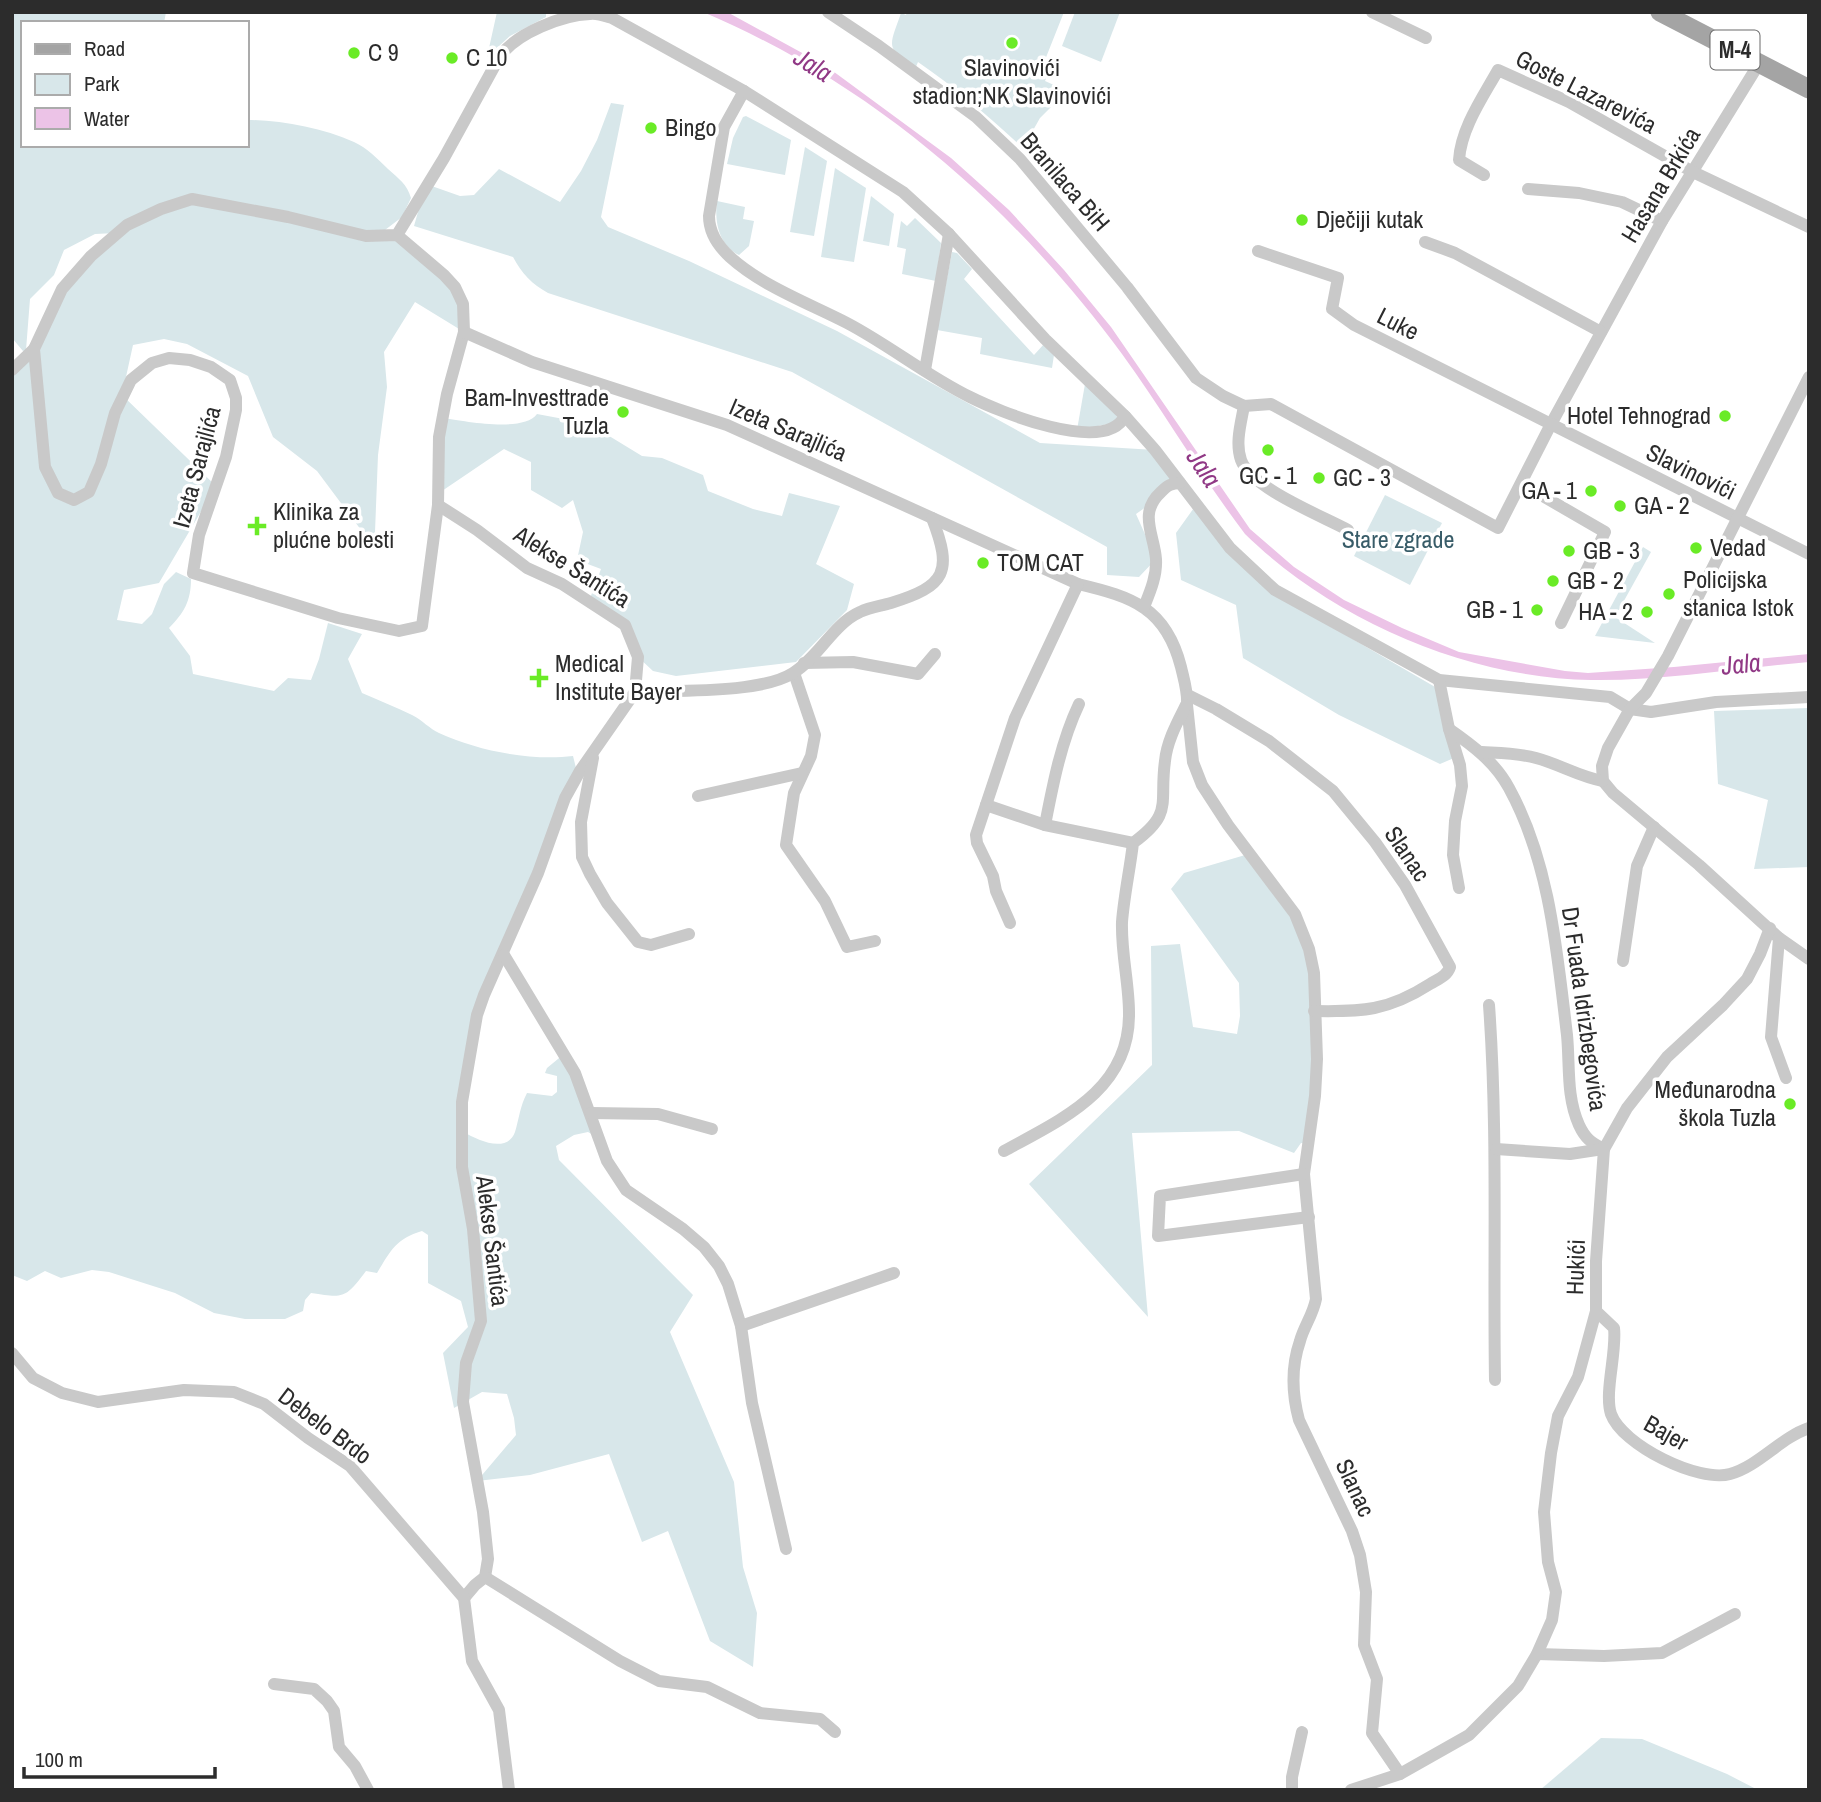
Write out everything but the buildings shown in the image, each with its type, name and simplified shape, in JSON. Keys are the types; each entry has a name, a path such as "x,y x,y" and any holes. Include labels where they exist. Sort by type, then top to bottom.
{"main road":[{"name":"M-4","path":"1660,12 1809,89"}],"street":[{"name":"Branilaca BiH","path":"828,12 976,117 1029,169 1127,287 1196,378 1244,406 1271,404 1498,528"},
{"path":"1372,12 1426,38"},
{"path":"397,234 444,158 507,45 527,33 567,18 592,13 613,15 744,91 903,192 949,234 1045,339 1125,416 1155,450 1230,548 1275,590 1440,680 1610,697 1630,709 1651,712 1716,702 1809,697"},
{"name":"Hasana Brkića","path":"1498,528 1550,425 1662,221 1760,62"},
{"name":"Goste Lazarevića","path":"1484,175 1459,160 1460,149 1473,115 1498,70 1569,102 1693,172"},
{"path":"744,91 724,129 710,205 710,228 720,247 736,262 769,283 847,323 972,398 1062,430 1104,431 1122,421 1125,416"},
{"path":"1693,172 1809,227"},
{"path":"1528,189 1579,192 1622,202 1662,221"},
{"path":"12,370 34,349 62,289 91,256 127,225 161,209 192,199 288,217 366,236 397,234 454,287 463,304 464,332 439,436 438,505"},
{"path":"925,370 949,234"},
{"path":"1425,242 1455,253 1601,332"},
{"name":"Luke","path":"1258,251 1338,278 1332,309 1354,325 1550,425"},
{"name":"Izeta Sarajlića","path":"464,332 531,362 727,425 1079,584"},
{"name":"Izeta Sarajlića","path":"34,349 45,467 58,492 74,500 89,492 101,464 115,413 131,380 152,363 169,358 190,360 211,367 229,380 236,398 236,410 226,457 200,535 193,573 338,618 399,631 422,626 438,505"},
{"name":"Slavinovići","path":"1603,781 1602,766 1608,748 1630,709 1646,693 1668,656 1809,377"},
{"path":"1244,406 1238,436 1241,459 1250,475 1266,487 1348,530"},
{"name":"Slavinovići","path":"1550,425 1738,519"},
{"path":"1144,607 1154,582 1156,559 1147,521 1150,508 1158,495 1171,483 1180,483"},
{"path":"1522,484 1605,532 1561,623"},
{"name":"Alekse Šantića","path":"438,505 477,530 527,568 562,584 625,625 638,657 635,692 573,782 565,798 538,873 477,1015 462,1102 462,1167 473,1229 481,1321 466,1363 463,1402 488,1559 485,1577"},
{"path":"635,692 769,684 799,668 849,619 860,612 923,592 935,582 943,572 944,558 932,518"},
{"path":"1738,519 1809,554"},
{"path":"1010,923 976,835 1015,718 1079,584"},
{"name":"Slanac","path":"1079,584 1117,594 1144,607 1167,629 1174,643 1187,700 1193,762 1202,785 1221,815 1295,914 1303,932 1314,973 1317,1059 1304,1174 1315,1299 1313,1312 1300,1340 1293,1388 1294,1403 1299,1420 1352,1531 1360,1555 1366,1592 1364,1645 1377,1679 1372,1733 1400,1774"},
{"path":"799,668 853,662 918,674 935,654"},
{"path":"799,668 815,735 811,756 794,793 786,845 825,901 847,947 875,941"},
{"name":"Slanac","path":"1440,680 1448,729 1460,765 1462,786 1452,855 1458,888"},
{"path":"1004,1151 1079,1109 1110,1077 1125,1049 1129,1014 1122,923 1133,843 1153,828 1160,816 1168,747 1187,700"},
{"name":"Slanac","path":"1187,700 1216,709 1269,741 1333,791 1375,842 1405,885 1450,967 1447,974 1391,1006 1355,1012 1314,1011"},
{"path":"1045,825 1058,763 1069,724 1079,704"},
{"path":"1448,729 1482,752 1537,758 1603,781 1613,793 1779,938 1809,959"},
{"name":"Dr Fuada Idrizbegovića","path":"1482,752 1508,785 1529,830 1542,874 1560,965 1569,1092 1578,1124 1589,1142 1604,1149"},
{"name":"Alekse Šantića","path":"594,754 581,821 582,857 590,874 607,903 638,942 651,945 689,934"},
{"path":"698,796 802,773"},
{"path":"986,805 1045,825 1133,843"},
{"path":"1623,961 1637,866 1654,827"},
{"name":"Hukići","path":"1352,1790 1400,1774 1469,1735 1518,1686 1537,1654 1552,1620 1556,1592 1548,1562 1544,1512 1550,1453 1558,1416 1578,1377 1596,1311 1596,1261 1604,1149 1627,1108 1667,1057 1723,1006 1747,978 1770,928"},
{"path":"1779,938 1771,1037 1786,1078"},
{"path":"504,955 575,1073 607,1161 626,1190 683,1228 719,1265 741,1326 752,1403 786,1549"},
{"path":"1489,1005 1496,1149 1493,1255 1495,1380"},
{"path":"591,1113 658,1114 712,1129"},
{"path":"1496,1149 1570,1154 1604,1149"},
{"path":"1304,1174 1160,1196 1158,1236 1309,1217"},
{"path":"741,1326 894,1273"},
{"name":"Bajer","path":"1596,1311 1614,1328 1611,1413 1626,1436 1646,1450 1695,1473 1728,1475 1746,1468 1782,1442 1809,1428"},
{"name":"Debelo Brdo","path":"12,1353 33,1378 62,1394 98,1402 184,1390 234,1392 264,1404 308,1438 350,1465 464,1598"},
{"path":"509,1790 499,1710 472,1661 464,1598 485,1577 620,1661 659,1681 707,1687 760,1713 820,1719 835,1732"},
{"path":"1537,1654 1604,1656 1662,1653 1735,1614"},
{"path":"274,1684 314,1689 327,1701 334,1711 339,1748 355,1766 368,1790"},
{"path":"1292,1790 1292,1777 1302,1732"}],"green space":[{"path":"14,12 166,12 164,21 21,21 21,147 248,147 248,120 260,120 315,129 354,142 405,185 411,198 402,217 385,230 397,235 455,287 464,332 415,302 384,352 387,387 378,455 375,532 370,542 317,471 273,437 248,376 187,344 164,339 133,345 122,395 216,486 159,583 124,590 117,620 142,624 152,614 164,584 176,572 191,579 191,587 186,606 169,628 190,656 193,674 274,691 288,678 311,680 328,623 362,634 348,659 362,693 412,715 439,733 470,745 522,756 573,756 576,768 477,1015 464,1132 491,1143 499,1144 511,1139 527,1093 552,1096 557,1092 557,1076 545,1073 547,1068 564,1054 600,1139 588,1132 574,1135 556,1146 559,1160 693,1295 670,1332 734,1482 743,1567 757,1613 753,1667 710,1641 668,1531 642,1542 609,1454 530,1475 477,1481 516,1435 514,1418 507,1394 482,1392 454,1408 443,1353 468,1327 461,1301 428,1283 428,1235 422,1231 400,1242 377,1273 366,1271 348,1292 337,1296 311,1293 305,1300 303,1311 285,1319 245,1319 214,1313 175,1293 109,1272 92,1270 61,1278 45,1271 27,1281 12,1275 12,370 34,349 46,315 116,233 95,234 64,250 54,275 30,299 26,350 23,351 12,338"},
{"path":"497,12 546,12 546,17 510,36 487,57"},
{"path":"907,12 1064,12 1041,70 1048,74 1045,81 1072,93 1040,118 1023,148 932,72 918,62 915,69 898,55 892,40 901,13 906,15"},
{"path":"1075,12 1120,12 1101,62 1062,46"},
{"path":"611,103 624,105 601,217 608,227 689,261 837,331 1040,443 1155,450 1180,483 1136,514 1156,559 1139,577 1107,575 1107,547 792,372 548,293 528,278 513,257 414,226 426,184 460,196 474,195 499,169 560,202 581,171 597,140"},
{"path":"746,116 791,140 785,175 727,164 733,138"},
{"path":"805,147 827,161 814,236 790,232"},
{"path":"835,168 866,188 854,262 821,257"},
{"path":"871,196 894,214 889,246 863,241"},
{"path":"717,201 745,207 743,219 754,221 749,246 739,255 727,246 720,233 716,217"},
{"path":"915,218 941,243 936,281 902,274 906,249 897,247 901,221 907,226"},
{"path":"952,252 957,253 972,269 964,279 1034,355 1044,344 1054,355 1052,368 980,354 982,338 937,330"},
{"path":"1085,384 1114,409 1119,422 1077,430"},
{"path":"537,414 569,420 601,431 642,456 662,458 703,475 708,491 753,509 782,516 789,493 840,506 816,564 854,584 847,610 796,662 676,676 653,671 638,657 625,625 589,601 601,569 577,560 583,532 573,500 562,508 531,490 531,462 504,449 439,493 443,418 507,424 530,420"},
{"name":"Stare zgrade","path":"1385,495 1442,523 1410,585 1354,556"},
{"path":"1196,505 1282,598 1442,691 1454,758 1440,764 1339,715 1243,658 1236,605 1181,580 1176,533"},
{"path":"1643,547 1651,552 1615,617 1655,643 1595,636"},
{"path":"1809,708 1809,867 1754,869 1768,800 1718,784 1714,711"},
{"path":"1252,853 1303,932 1314,1011 1308,1144 1301,1143 1294,1153 1239,1131 1132,1133 1148,1317 1029,1184 1152,1065 1151,946 1180,944 1193,1027 1237,1034 1240,1016 1239,983 1171,889 1184,873"},
{"path":"1601,1738 1642,1739 1727,1774 1758,1790 1540,1790"}],"water":[{"name":"Jala","path":"703,12 727,12 826,66 951,158 1009,210 1111,327 1250,529 1294,567 1344,600 1459,652 1565,671 1588,673 1809,654 1809,662 1618,680 1544,677 1450,656 1360,617 1319,593 1280,565 1245,534 1122,354 1080,300 987,200 881,113 824,75 765,41"}],"place":[{"name":"Slavinovići stadion;NK Slavinovići","path":"1012,43"},
{"name":"C 9","path":"354,53"},
{"name":"C 10","path":"452,58"},
{"name":"Bingo","path":"651,128"},
{"name":"Dječiji kutak","path":"1302,220"},
{"name":"Bam-Investtrade Tuzla","path":"623,412"},
{"name":"Hotel Tehnograd","path":"1725,416"},
{"name":"GC - 1","path":"1268,450"},
{"name":"GC - 3","path":"1319,478"},
{"name":"GA - 1","path":"1591,491"},
{"name":"GA - 2","path":"1620,506"},
{"name":"Klinika za plućne bolesti","path":"257,526"},
{"name":"Vedad","path":"1696,548"},
{"name":"GB - 3","path":"1569,551"},
{"name":"TOM CAT","path":"983,563"},
{"name":"GB - 2","path":"1553,581"},
{"name":"Policijska stanica Istok","path":"1669,594"},
{"name":"GB - 1","path":"1537,610"},
{"name":"HA - 2","path":"1647,612"},
{"name":"Medical Institute Bayer","path":"539,678"},
{"name":"Međunarodna škola Tuzla","path":"1790,1104"}]}
